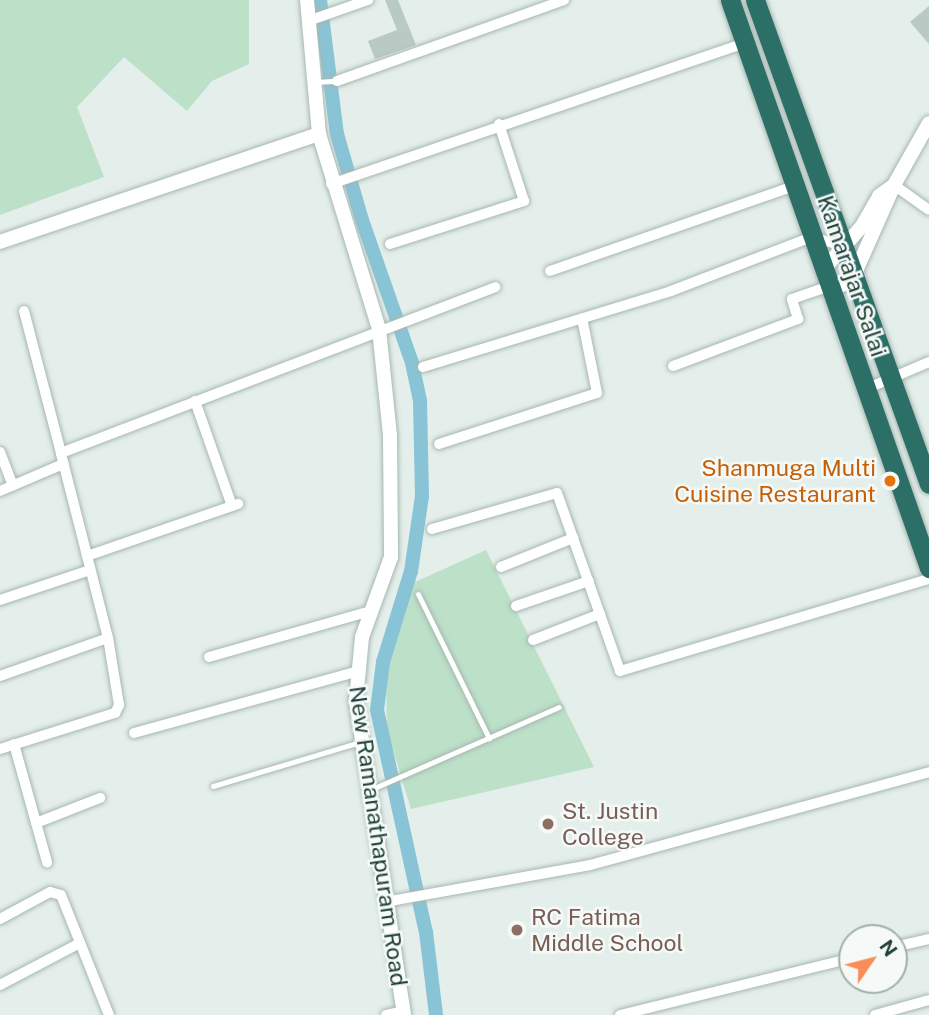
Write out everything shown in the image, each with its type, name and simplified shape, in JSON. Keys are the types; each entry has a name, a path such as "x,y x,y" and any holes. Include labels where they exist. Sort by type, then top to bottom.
{"highway":[{"name":"Kamarajar Salai","path":"730,0 743,44 929,568"},
{"name":"Kamarajar Salai","path":"755,0 852,280 929,484"}],"main road":[{"name":"New Ramanathapuram Road","path":"307,0 319,18 319,134 344,182 392,325 391,557 371,611 355,672 363,741 378,786 385,902 403,1013"},
{"path":"894,185 879,196 862,226 840,245 828,282 852,280 894,185 929,123"},
{"path":"0,242 319,134"}],"street":[{"path":"319,18 368,0"},
{"path":"337,82 564,0"},
{"path":"344,182 499,124 743,44"},
{"path":"390,244 524,201 499,124"},
{"path":"894,185 929,210"},
{"path":"550,271 794,186"},
{"path":"423,367 671,290 812,237 840,245"},
{"path":"673,366 798,319 793,299 828,282"},
{"path":"0,491 62,458 195,401 495,287"},
{"path":"0,749 111,716 118,710 108,638 24,311"},
{"path":"439,444 597,393 582,318"},
{"path":"866,389 929,362"},
{"path":"87,556 235,505 195,401"},
{"path":"0,452 13,486"},
{"path":"432,529 557,494 620,671 929,579"},
{"path":"501,567 573,538"},
{"path":"0,600 90,569"},
{"path":"516,606 589,581"},
{"path":"209,657 371,611"},
{"path":"533,640 600,614"},
{"path":"0,676 108,638"},
{"path":"134,733 355,672"},
{"path":"14,744 47,862"},
{"path":"385,902 590,865 929,772"},
{"path":"36,823 100,798"},
{"path":"0,919 55,891 80,943 109,1015"},
{"path":"908,944 929,939"},
{"path":"0,985 80,943"},
{"path":"620,1015 838,961"},
{"path":"875,1015 929,1000"},
{"path":"386,1015 403,1013"}],"lane":[{"path":"319,82 337,82"},
{"path":"418,594 489,738"},
{"path":"378,786 559,707"},
{"path":"213,786 363,741"}],"green space":[{"path":"0,0 249,0 249,64 212,81 187,111 124,57 77,107 104,177 0,215"},
{"path":"486,550 594,767 411,809 387,730 386,674 392,648 413,583"}],"building":[{"path":"385,0 398,0 416,45 375,59 368,41 397,30"},
{"path":"929,6 929,44 910,22"}],"waterway":[{"path":"320,0 337,134 362,220 412,363 420,401 422,496 411,571 383,662 377,710 426,932 436,1015"}],"place":[{"name":"Shanmuga Multi Cuisine Restaurant","path":"890,481"},
{"name":"St. Justin College","path":"548,824"},
{"name":"RC Fatima Middle School","path":"517,930"}]}
